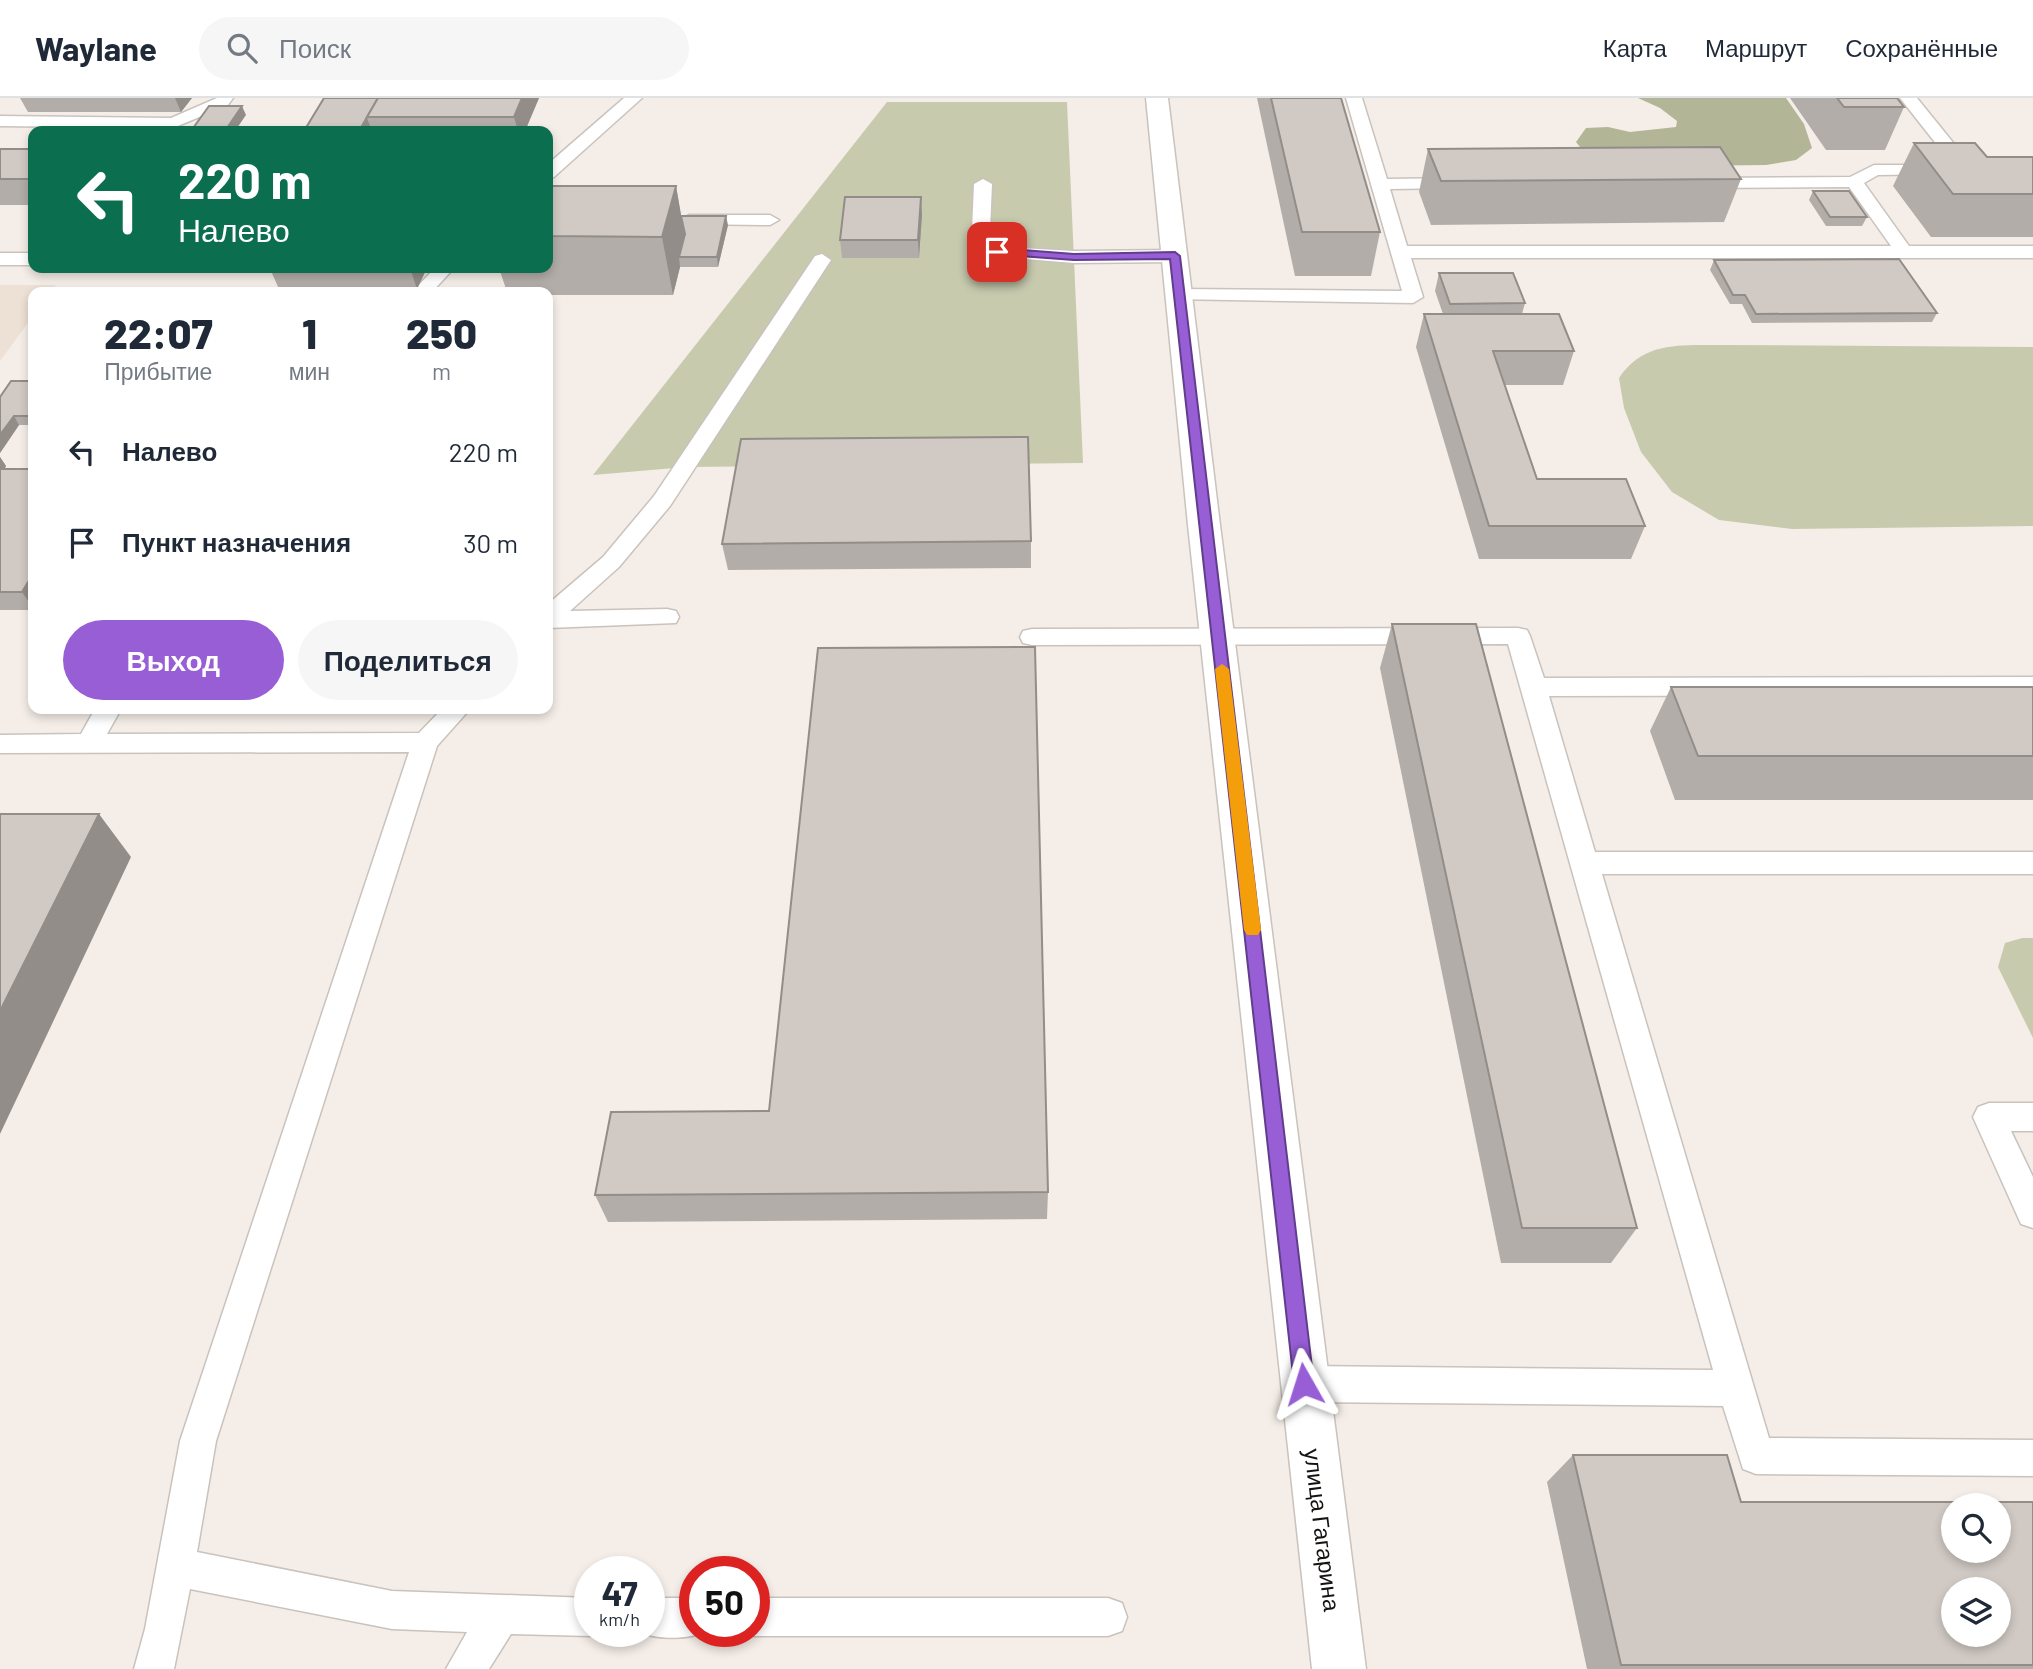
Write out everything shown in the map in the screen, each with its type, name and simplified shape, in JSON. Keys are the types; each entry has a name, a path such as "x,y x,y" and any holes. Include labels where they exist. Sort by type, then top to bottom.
{"main road":[{"name":"улица Гагарина","path":"1157,98 1339,1669"}],"lane":[{"path":"0,121 173,123 222,102 225,98"},
{"path":"553,169 634,98"},
{"path":"1179,295 1413,297 1354,98"},
{"path":"1687,183 1854,182 1874,170 1972,172 1908,98"},
{"path":"1854,182 1904,252"},
{"path":"1380,184 1478,183"},
{"path":"983,184 981,230 997,252 1074,257 1175,256"},
{"path":"673,220 770,220"},
{"path":"1401,252 2033,253"},
{"path":"0,259 28,259"},
{"path":"553,614 611,562 662,501 822,260"},
{"path":"426,287 440,273"},
{"path":"553,619 667,617"},
{"path":"1032,637 1518,636 1756,1456 2033,1458"},
{"path":"1534,687 2033,686"},
{"path":"90,742 105,714"},
{"path":"154,1669 176,1567 198,1441 425,742 452,714"},
{"path":"0,744 425,742"},
{"path":"1586,863 2033,863"},
{"path":"2033,1116 1989,1116 2033,1213"},
{"path":"1304,1384 1736,1388"},
{"path":"176,1567 392,1610 574,1616"},
{"path":"467,1669 501,1614"},
{"path":"770,1617 1108,1617"}],"shaded area":[{"path":"0,285 56,285 28,287 28,323 0,361"}],"green space":[{"path":"1638,98 1786,98 1804,124 1812,148 1796,160 1766,165 1596,167 1576,142 1586,128 1608,127 1630,132 1676,127 1677,121 1660,108"},
{"path":"887,102 1067,102 1083,463 686,467 593,475"},
{"path":"1667,347 2033,347 2033,526 1792,529 1719,520 1672,492 1641,452 1624,408 1619,378 1629,365 1641,357"},
{"path":"2033,938 2033,1038 1998,967 2005,943"}],"building":[{"path":"324,98 378,98 362,126 307,126"},
{"path":"378,98 522,98 514,117 367,117"},
{"path":"1271,98 1341,98 1380,232 1302,232"},
{"path":"1837,98 1897,98 1904,107 1844,107"},
{"path":"209,106 242,106 228,126 195,126"},
{"path":"1914,143 1975,143 1987,157 2033,157 2033,194 1953,194"},
{"path":"1720,147 1741,179 1441,181 1428,149"},
{"path":"0,149 28,149 28,179 0,179"},
{"path":"553,186 676,186 662,237 553,236"},
{"path":"1813,191 1849,191 1867,217 1830,217"},
{"path":"845,197 921,197 918,240 840,240"},
{"path":"681,216 726,216 717,257 679,257 685,234"},
{"path":"1899,259 1937,313 1756,314 1745,295 1733,295 1714,260"},
{"path":"1439,273 1513,273 1525,303 1450,304"},
{"path":"1424,314 1559,314 1574,351 1493,351 1537,479 1626,479 1645,526 1489,526"},
{"path":"11,381 28,381 28,416 14,416 0,435 0,397"},
{"path":"1028,437 1031,541 722,544 741,439"},
{"path":"0,469 28,469 28,582 22,592 0,592"},
{"path":"1392,624 1476,624 1637,1228 1522,1228"},
{"path":"1035,647 1048,1192 595,1195 611,1112 769,1111 818,648"},
{"path":"1671,687 2033,687 2033,756 1698,756"},
{"path":"0,814 99,814 0,1011"},
{"path":"1573,1455 1727,1455 1741,1502 1941,1502 1941,1563 2011,1563 2011,1502 2033,1502 2033,1665 1621,1665"}],"slow traffic":[{"path":"1222,669 1252,930"}],"route":[{"path":"997,252 1074,257 1175,256 1304,1384"}]}
